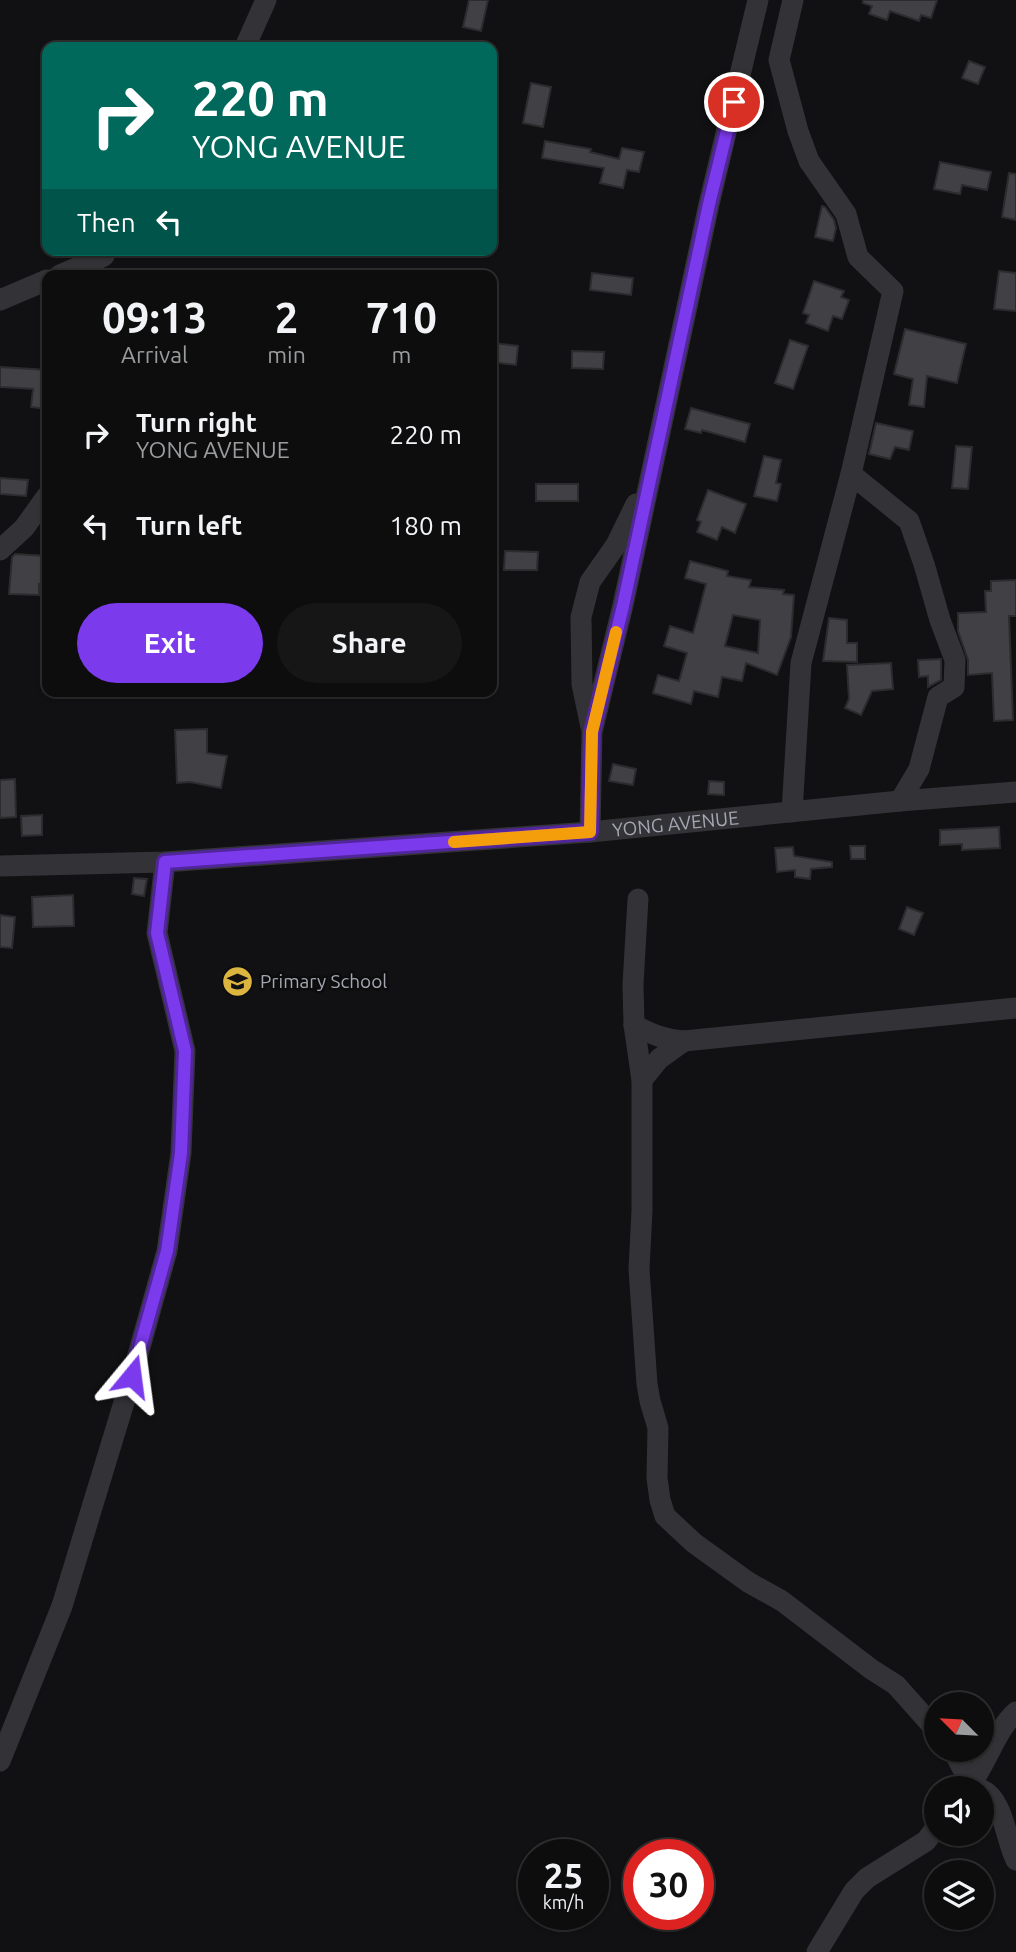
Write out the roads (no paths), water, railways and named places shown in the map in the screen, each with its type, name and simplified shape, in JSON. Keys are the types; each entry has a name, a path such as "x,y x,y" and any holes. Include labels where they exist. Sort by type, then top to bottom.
{"street":[{"path":"247,42 265,0"},
{"path":"590,832 592,732 623,606 709,204 758,0"},
{"path":"792,812 801,663 851,474 893,291 858,257 846,214 809,161 798,131 779,60 793,0"},
{"path":"71,270 101,256"},
{"path":"91,270 104,256"},
{"path":"0,300 42,282"},
{"path":"851,474 909,521 955,660 954,687 938,697 919,769 900,801"},
{"path":"592,732 582,684 581,617 590,582 616,544 650,476"},
{"path":"0,550 24,528 42,502"},
{"name":"YONG AVENUE","path":"0,866 165,862 590,832 1016,792"},
{"path":"0,1761 62,1606 167,1251 181,1153 185,1051 157,933 165,862"},
{"path":"638,899 633,984 634,1025 642,1080 639,1269 647,1384 658,1428 657,1478 665,1516 694,1543 782,1601 896,1685 924,1716"},
{"path":"634,1025 652,1035 684,1041 1016,1008"},
{"path":"642,1080 659,1059 684,1041"},
{"path":"980,1776 1004,1727 1016,1712"},
{"path":"994,1802 1001,1814 1016,1860"},
{"path":"817,1952 854,1891 867,1878 924,1842"}],"place":[{"name":"Primary School","path":"237,981"}]}
